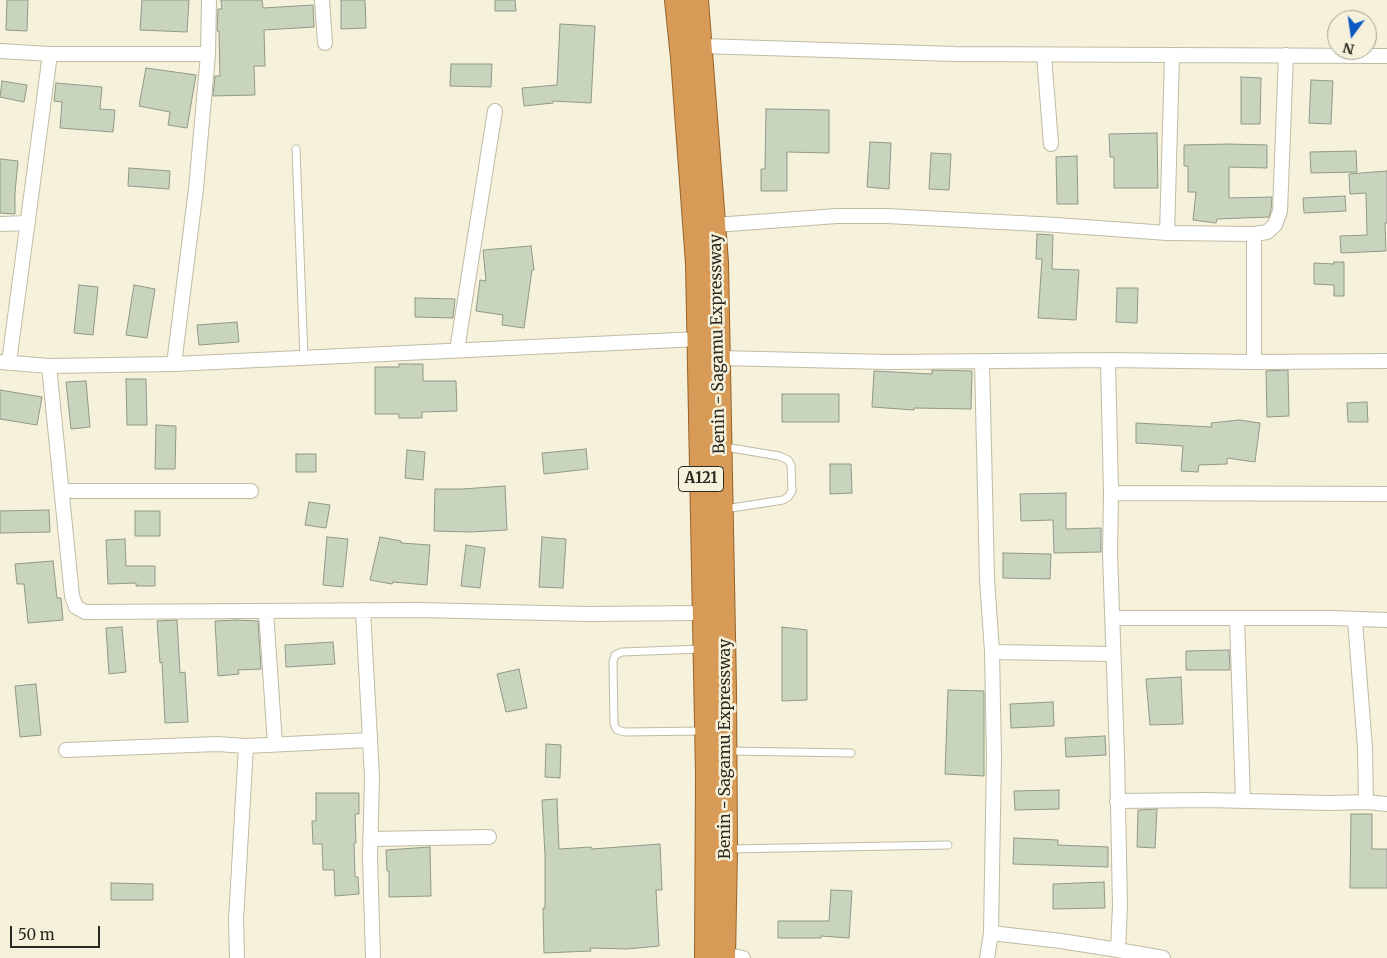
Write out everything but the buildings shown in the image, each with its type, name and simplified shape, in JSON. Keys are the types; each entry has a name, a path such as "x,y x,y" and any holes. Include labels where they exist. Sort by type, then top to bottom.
{"highway":[{"name":"A121","path":"676,0 696,254 706,731 725,957"},
{"name":"Benin - Sagamu Expressway","path":"697,0 717,262 725,751 725,957"}],"street":[{"path":"174,364 196,189 208,54 209,0"},
{"path":"322,0 325,43"},
{"path":"701,46 945,54 1387,56"},
{"path":"0,50 50,54 208,54"},
{"path":"50,54 28,223 4,362 49,366 174,364 698,339"},
{"path":"1044,55 1051,144"},
{"path":"715,224 837,216 887,216 1167,233 1254,234 1267,232 1275,224 1280,211 1286,55"},
{"path":"1167,233 1172,56"},
{"path":"457,350 495,112"},
{"path":"0,224 28,223"},
{"path":"1254,234 1254,362"},
{"path":"719,358 888,362 1108,360 1387,361"},
{"path":"1108,360 1112,654 1117,754 1120,906 1118,950"},
{"path":"982,361 987,579 992,652 994,757 991,933 987,958"},
{"path":"49,366 72,596 76,607 85,612 419,610 588,614 704,613"},
{"path":"62,491 251,491"},
{"path":"1111,493 1387,494"},
{"path":"363,610 372,777 370,839 373,958"},
{"path":"266,611 275,744"},
{"path":"1113,618 1332,618 1387,620"},
{"path":"1237,619 1243,801"},
{"path":"1355,620 1365,748 1366,802"},
{"path":"992,652 1112,654"},
{"path":"66,750 217,744 246,746 370,740"},
{"path":"237,958 236,920 246,746"},
{"path":"1117,801 1206,800 1366,802 1387,804"},
{"path":"370,839 490,838"},
{"path":"991,933 1061,940 1163,958"}],"lane":[{"path":"296,149 304,358"},
{"path":"721,446 779,456 788,460 791,465 792,491 783,500 722,509"},
{"path":"705,649 622,652 615,655 613,662 614,724 616,730 625,732 706,731"},
{"path":"725,751 851,753"},
{"path":"726,850 948,845"}]}
